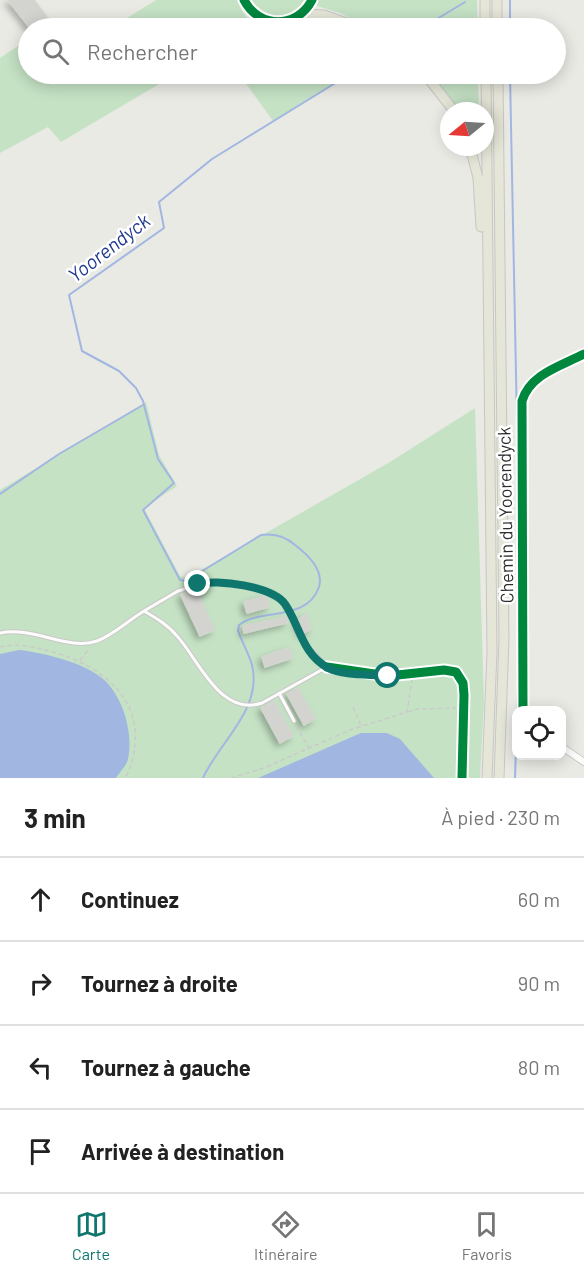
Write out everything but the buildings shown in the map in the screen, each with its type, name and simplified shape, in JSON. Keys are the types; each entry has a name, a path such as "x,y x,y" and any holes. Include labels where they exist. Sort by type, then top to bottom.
{"highway":[{"path":"485,0 485,18"},
{"path":"497,0 497,18"},
{"path":"302,14 324,15 332,18"},
{"path":"433,84 447,102"},
{"path":"486,84 492,677 487,778"},
{"path":"498,84 504,626 499,778"},
{"path":"472,156 479,191 482,261 488,308"},
{"path":"502,729 504,778"}],"street":[{"path":"244,0 255,14 262,18"},
{"path":"293,18 302,14 312,0"},
{"name":"Chemin du Yoorendyck","path":"523,706 522,401 527,388 535,380 584,354"},
{"path":"327,667 388,676 444,670 456,672 463,683 462,778"},
{"path":"566,750 584,762"}],"lane":[{"path":"0,633 23,631 72,642 94,642 144,611 186,588 214,582 267,593 280,599 287,608 300,640 327,667 262,703 251,705 244,703 227,697 215,688 178,637 144,611"},
{"path":"279,693 294,721"}],"path":[{"path":"80,661 94,642"},
{"path":"0,647 28,646 80,661 111,682 133,713 136,731 134,755 125,778"},
{"path":"407,712 412,673"},
{"path":"353,707 361,727"},
{"path":"231,778 264,768 361,727 407,712 418,709 464,709"},
{"path":"294,721 309,749"}],"green space":[{"path":"156,0 237,0 248,18 127,18"},
{"path":"252,0 304,0 292,12 278,15 257,7"},
{"path":"318,0 477,0 478,18 350,18 317,6"},
{"path":"18,46 18,84 159,84 61,142 48,127 0,153 0,58"},
{"path":"246,84 334,84 273,121"},
{"path":"438,84 478,84 479,102 451,102"},
{"path":"146,402 159,455 177,486 144,508 180,576 187,578 390,462 475,408 484,702 480,778 0,778 0,490"}],"water":[{"path":"19,650 49,656 90,670 114,691 124,713 129,737 127,761 116,778 0,778 0,654"},
{"path":"361,733 387,733 400,739 434,778 258,778"}],"waterway":[{"path":"510,0 510,18"},
{"name":"Yoorendyck","path":"439,18 465,2"},
{"name":"Yoorendyck","path":"203,778 246,711 251,696 254,681 252,665 238,631 239,625 248,620 294,610 304,605 313,598 319,587 319,575 309,558 291,542 284,537 266,534 186,581 180,580 143,510 174,483 158,459 143,401 136,388 119,371 82,351 69,295 164,228 159,202 212,159 334,84"},
{"path":"510,84 520,630 515,778"},
{"path":"0,494 59,454 143,405"}],"cycle path":[{"path":"244,0 251,10 264,18"},
{"path":"292,18 305,10 312,0"},
{"path":"523,706 522,401 526,392 539,377 584,354"},
{"path":"327,667 388,676 444,670 456,672 463,683 464,695 462,778"}],"route":[{"path":"198,584 220,582 260,590 277,597 287,608 300,640 325,666 341,671 388,676"}]}
